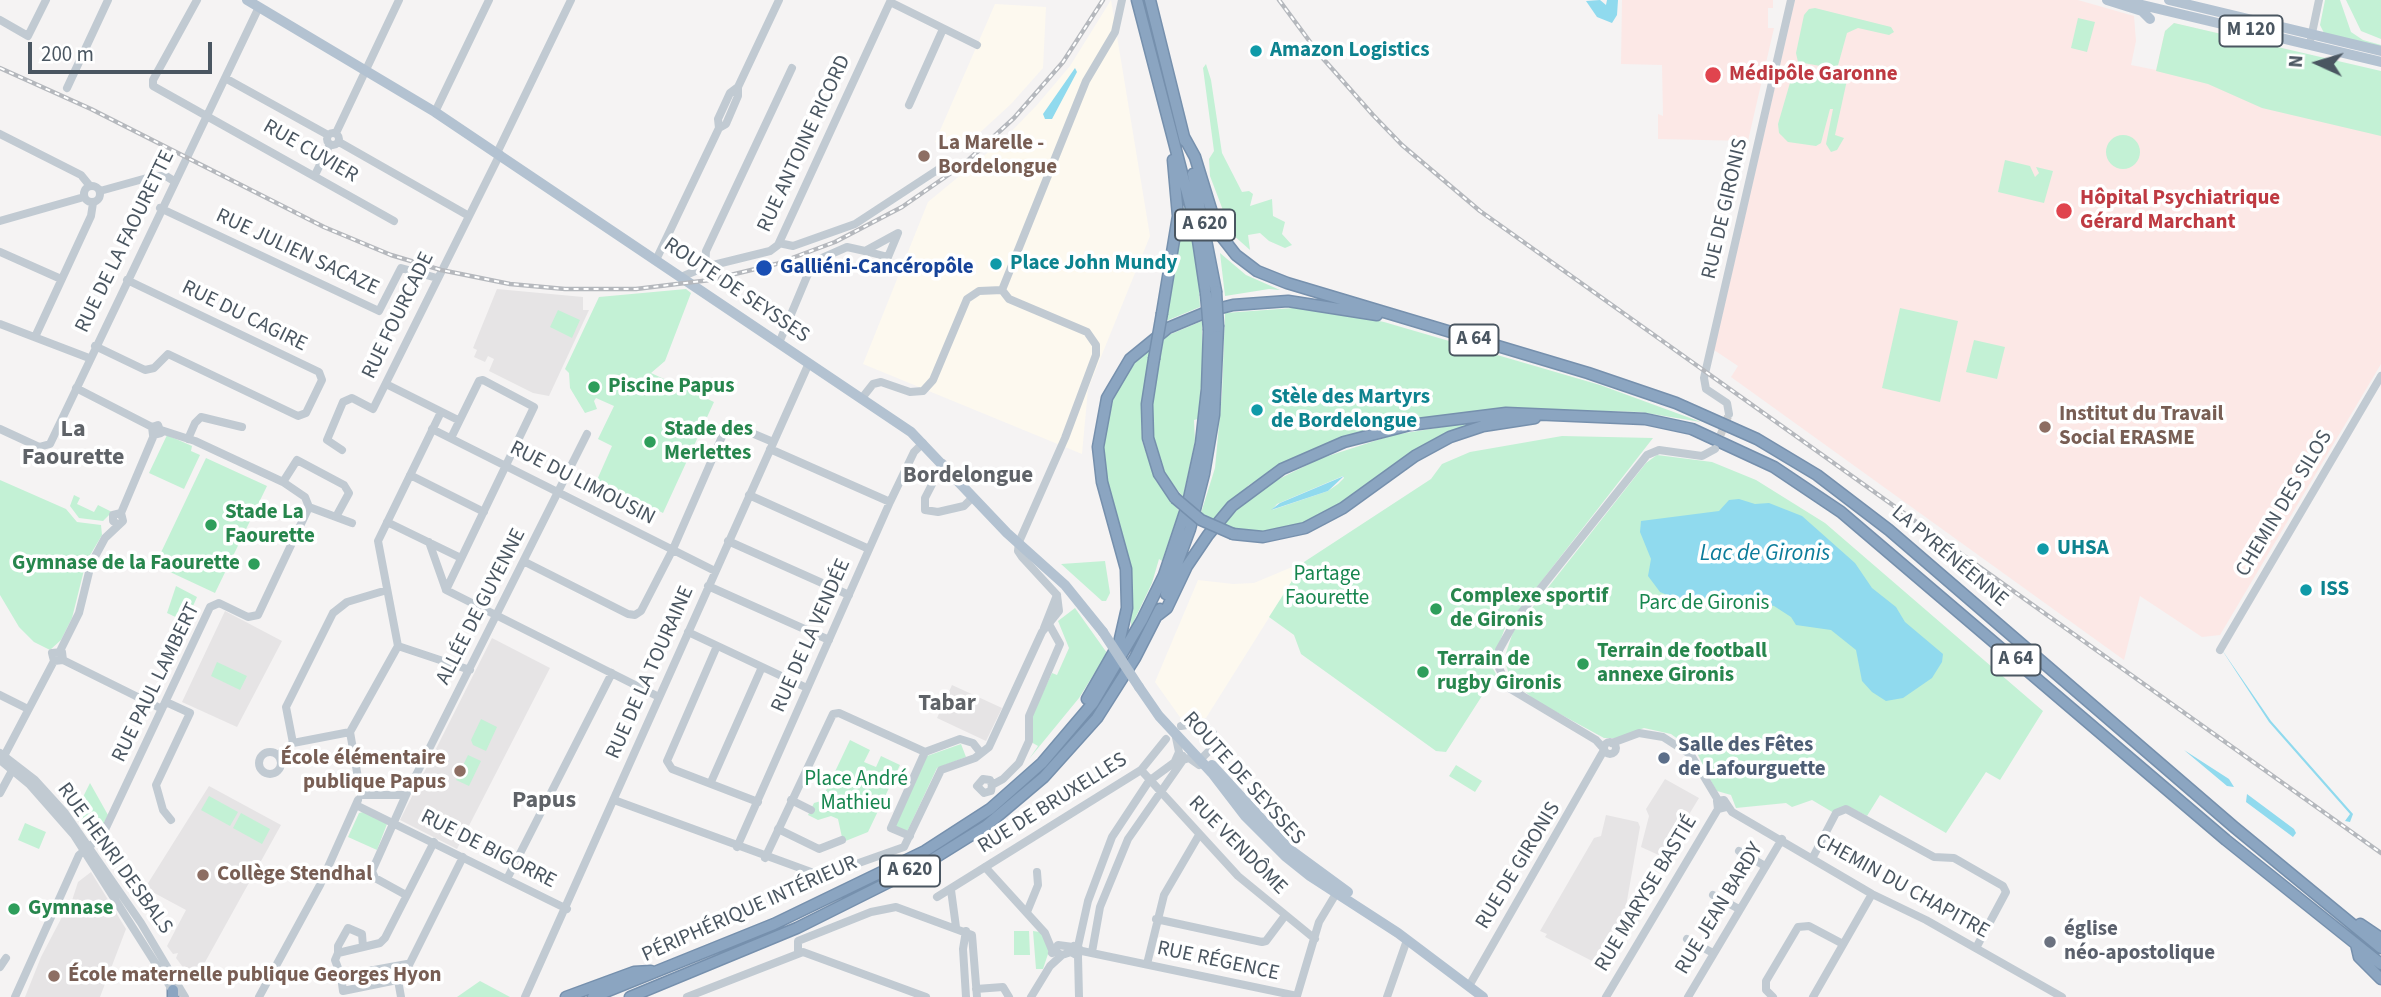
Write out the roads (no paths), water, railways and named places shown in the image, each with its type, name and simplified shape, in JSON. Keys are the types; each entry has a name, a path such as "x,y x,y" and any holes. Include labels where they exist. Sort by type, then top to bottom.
{"highway":[{"name":"A 620","path":"1151,4 1205,224 1211,292"},
{"name":"PÉRIPHÉRIQUE INTÉRIEUR","path":"593,997 835,896 941,843 1014,790 1042,763 1093,703 1137,630 1173,550 1201,443 1213,329 1211,292 1139,5"},
{"path":"1168,115 1166,128 1175,169 1178,216 1147,404 1148,438 1159,474 1175,498 1200,520 1233,534 1277,536 1305,528 1342,508 1415,456 1450,437 1483,426 1546,416"},
{"path":"1184,137 1195,157 1218,232 1245,263 1287,283 1418,323"},
{"path":"1075,724 1119,643 1127,608 1126,569 1102,482 1098,447 1107,398 1130,359 1168,328 1209,311 1233,305 1310,303 1418,323"},
{"name":"LA PYRÉNÉENNE","path":"1418,323 1630,386 1712,418 1782,453 1889,530 2234,827 2381,948"},
{"name":"A 620","path":"630,997 797,928 925,864 986,827 1044,778 1097,718 1135,658 1158,615 1190,529 1204,474 1216,389 1213,329"},
{"path":"1158,615 1167,608 1187,566 1220,520 1254,488 1300,460 1364,436 1410,425 1506,413 1546,416"},
{"name":"LA PYRÉNÉENNE","path":"1546,416 1645,419 1692,429 1751,455 1812,491 1881,544 2205,822 2381,964"},
{"path":"2343,915 2381,938"},
{"path":"2356,944 2359,957 2381,979"},
{"path":"566,997 634,972 657,971"}],"main road":[{"name":"ROUTE DE SEYSSES","path":"247,0 435,112 498,153 862,398 923,443 1078,602 1103,632 1139,687 1174,733 1200,757 1219,783 1285,856 1310,876 1342,891 1398,933"},
{"path":"2107,0 2142,11 2150,19"},
{"name":"M 120","path":"2121,0 2311,40 2381,51"},
{"name":"M 120","path":"2169,0 2381,62"},
{"name":"ROUTE DE SEYSSES","path":"1139,687 1200,757 1288,848 1475,993"}],"street":[{"path":"0,20 24,36 31,32 46,0"},
{"path":"67,88 108,0"},
{"name":"RUE CUVIER","path":"197,0 152,83 156,89 207,114 394,221"},
{"path":"315,175 400,0"},
{"path":"435,112 489,0"},
{"name":"RUE FOURCADE","path":"342,450 327,440 343,402 352,398 373,409 469,216 571,0"},
{"path":"656,260 719,128 718,119 730,93 738,87 779,0"},
{"path":"1002,290 1086,81 1115,32 1122,0"},
{"name":"RUE DE GIRONIS","path":"1729,414 1727,403 1706,389 1704,378 1791,0"},
{"path":"2311,40 2319,0"},
{"path":"890,1 977,45"},
{"name":"RUE ANTOINE RICORD","path":"681,277 705,267 766,252 779,243 890,1"},
{"name":"RUE DE LA FAOURETTE","path":"0,429 46,448 259,6"},
{"path":"909,105 943,29"},
{"path":"705,267 706,251 792,68"},
{"path":"225,78 469,216"},
{"path":"0,134 81,175 90,186 100,191 154,177 166,176 174,181"},
{"path":"779,243 793,246 855,224 945,165"},
{"path":"0,221 84,197 90,186"},
{"path":"35,337 91,216 93,203 99,199 100,191"},
{"path":"84,197 93,203"},
{"name":"RUE JULIEN SACAZE","path":"160,208 379,311 401,268 438,278"},
{"path":"779,343 813,262 847,247 865,251"},
{"path":"0,252 61,279"},
{"name":"RUE DU CAGIRE","path":"95,346 145,370 154,368 168,354 298,416 306,413 322,380 319,372 127,280"},
{"path":"862,398 873,384 881,382 910,392 923,391 933,380 967,299 979,291 1002,290"},
{"path":"614,800 765,858 822,876 901,849 941,770 975,758 989,747 1046,629 1059,611 1057,595 1018,551 1019,542 1065,438 1096,355 1096,345 1087,332 1009,299 1002,290"},
{"path":"0,324 89,358"},
{"name":"RUE DE LA TOURAINE","path":"526,997 810,363"},
{"name":"CHEMIN DES SILOS","path":"2220,650 2381,376"},
{"path":"446,590 533,414 531,403 483,380 479,381 451,438"},
{"path":"386,384 458,420"},
{"path":"76,388 156,431 188,439 283,482 305,497 309,507 337,515 352,523"},
{"path":"259,997 320,885 361,794 350,732 398,646 378,549 387,522 441,412"},
{"path":"188,439 195,423 201,417 242,427"},
{"path":"525,562 628,614 635,615 641,611 673,549 728,423 890,502"},
{"name":"RUE DU LIMOUSIN","path":"432,429 715,571"},
{"path":"2,758 28,709 64,655 60,650 79,613 91,564 117,524 123,521 121,513 156,431"},
{"name":"ALLÉE DE GUYENNE","path":"406,895 373,874 393,822 587,434"},
{"name":"RUE DE LA VENDÉE","path":"737,847 890,502 914,452 923,443"},
{"path":"1715,449 1702,456 1659,450 1647,454 1517,618 1502,642 1503,671 1522,696 1609,748 1623,739 1646,732 1663,737 1691,755 1719,802"},
{"path":"283,482 297,460 344,485 349,493 337,515"},
{"path":"943,463 925,498 925,510 938,512 964,506 973,497"},
{"path":"410,475 484,512"},
{"path":"749,495 869,550"},
{"name":"RUE PAUL LAMBERT","path":"15,997 79,855 103,834 213,604 219,603 248,617 256,616 261,611 309,507"},
{"path":"387,522 461,558"},
{"path":"728,541 849,595"},
{"path":"429,542 446,590 659,697"},
{"path":"708,586 829,640"},
{"path":"293,743 286,707 333,612 342,604 387,590"},
{"path":"992,785 1016,768 1030,741 1029,716 1060,645 1046,629"},
{"path":"688,632 807,688"},
{"path":"398,646 470,670"},
{"path":"717,646 667,761 672,769 758,802"},
{"path":"58,661 190,713 156,785 163,810 171,820"},
{"path":"710,782 762,667"},
{"path":"507,879 612,673"},
{"path":"0,695 28,709"},
{"path":"765,858 834,714 839,713 925,752 960,739 973,743 981,752"},
{"path":"1079,997 1076,950 1088,901 1105,851 1149,781 1169,769 1175,761 1179,752 1174,733 1199,723 1213,733 1214,746 1200,757 1184,755 1175,761"},
{"path":"278,755 293,743 350,732"},
{"name":"RUE DE BRUXELLES","path":"937,897 1141,771 1174,733"},
{"name":"RUE DE GIRONIS","path":"1475,993 1609,748"},
{"path":"909,836 891,828 925,752"},
{"name":"RUE HENRI DESBALS","path":"2,758 14,767 87,849 160,953 185,997"},
{"path":"1092,952 1100,907 1118,859 1139,820 1159,792 1183,761 1189,758 1219,783"},
{"path":"0,794 14,767"},
{"name":"RUE VENDÔME","path":"1141,771 1245,883 1284,917 1315,939"},
{"path":"361,794 405,795"},
{"path":"791,800 811,810"},
{"name":"CHEMIN DU CHAPITRE","path":"1719,802 1872,894 2062,997"},
{"name":"RUE MARYSE BASTIÉ","path":"1606,997 1719,802"},
{"path":"356,805 393,822"},
{"path":"1813,858 1836,813 1846,809 1934,857 1954,858 2003,886 2006,892 1976,948"},
{"name":"RUE DE BIGORRE","path":"393,822 567,909"},
{"path":"778,829 819,849 842,840"},
{"path":"1147,964 1156,919 1173,875 1199,835"},
{"name":"RUE JEAN BARDY","path":"1688,997 1782,839"},
{"path":"338,953 380,943 386,938 434,842"},
{"name":"RUE HENRI DESBALS","path":"87,849 174,995"},
{"path":"1739,851 1765,866"},
{"path":"363,947 362,934 348,928 338,946 335,960 344,994 366,986 398,980 406,973 407,964 463,857"},
{"path":"985,867 1045,933 1052,950 1050,966"},
{"path":"1027,912 1038,885 1037,872"},
{"path":"951,890 956,927"},
{"name":"RUE RÉGENCE","path":"1052,950 1058,945 1297,996 1326,910 1342,891"},
{"path":"1813,997 1872,894"},
{"path":"1713,895 1740,909"},
{"path":"1326,910 1340,902 1352,901"},
{"path":"798,952 798,941 888,906 966,930 974,939 976,993 1003,987 1008,997 998,997"},
{"path":"1156,919 1262,942 1266,941 1284,917"},
{"path":"1773,997 1766,990 1766,981 1798,927 1810,926 1843,944"},
{"path":"966,930 963,949 966,997"},
{"path":"1687,939 1713,953"},
{"path":"1387,997 1407,940"},
{"path":"1052,950 1062,956"},
{"path":"1031,997 1050,966 1062,956 1076,950"},
{"path":"687,997 798,952 809,952 926,997"},
{"path":"0,967 6,958"},
{"path":"341,976 407,964"},
{"path":"398,980 401,997"},
{"path":"366,986 369,997"},
{"path":"2039,997 2045,988"}],"water":[{"path":"1600,0 1606,5 1607,0 1618,0 1617,15 1612,23 1597,17 1586,1"},
{"path":"1075,68 1077,72 1052,119 1045,119 1043,114"},
{"path":"1344,476 1328,491 1271,510 1280,503"},
{"name":"Lac de Gironis","path":"1739,499 1755,504 1769,503 1802,516 1855,563 1872,588 1896,607 1905,622 1943,654 1942,662 1932,678 1903,698 1886,701 1862,681 1856,650 1831,630 1796,625 1791,617 1774,606 1745,601 1726,604 1677,599 1660,592 1648,576 1651,559 1640,532 1641,521 1719,511 1729,500"},
{"path":"2220,647 2271,721 2353,814 2350,822 2345,821 2350,814 2269,722"},
{"path":"2184,750 2229,779 2234,787 2227,786"},
{"path":"2247,794 2294,829 2296,833 2293,837 2246,802"}],"tunnel":[{"path":"1716,446 1729,414"}],"railway":[{"path":"0,68 91,109 324,227 391,255 441,270 510,284 565,289 636,289 710,280 776,264 835,242 902,207 964,164 1014,118 1063,62 1103,0"},
{"path":"1279,0 1319,54 1373,115 1402,145 1480,211 2381,853"}],"place":[{"name":"Amazon Logistics","path":"1256,51"},
{"name":"Médipôle Garonne","path":"1713,75"},
{"name":"La Marelle - Bordelongue","path":"924,156"},
{"name":"Hôpital Psychiatrique Gérard Marchant","path":"2064,211"},
{"name":"Place John Mundy","path":"996,264"},
{"name":"Galliéni-Cancéropôle","path":"764,268"},
{"name":"Piscine Papus","path":"594,387"},
{"name":"Stèle des Martyrs de Bordelongue","path":"1257,410"},
{"name":"Institut du Travail Social ERASME","path":"2045,427"},
{"name":"Stade des Merlettes","path":"650,442"},
{"name":"Stade La Faourette","path":"211,525"},
{"name":"UHSA","path":"2043,549"},
{"name":"Gymnase de la Faourette","path":"254,564"},
{"name":"ISS","path":"2306,590"},
{"name":"Complexe sportif de Gironis","path":"1436,609"},
{"name":"Terrain de football annexe Gironis","path":"1583,664"},
{"name":"Terrain de rugby Gironis","path":"1423,672"},
{"name":"Salle des Fêtes de Lafourguette","path":"1664,758"},
{"name":"École élémentaire publique Papus","path":"460,771"},
{"name":"Collège Stendhal","path":"203,875"},
{"name":"Gymnase","path":"14,909"},
{"name":"église néo-apostolique","path":"2050,942"},
{"name":"École maternelle publique Georges Hyon","path":"54,976"}],"district":[{"name":"La Faourette","path":"73,445"},
{"name":"Bordelongue","path":"968,477"},
{"name":"Tabar","path":"947,705"},
{"name":"Papus","path":"544,802"}],"park label":[{"name":"Partage Faourette","path":"1327,587"},
{"name":"Parc de Gironis","path":"1704,604"},
{"name":"Place André Mathieu","path":"856,792"}]}
